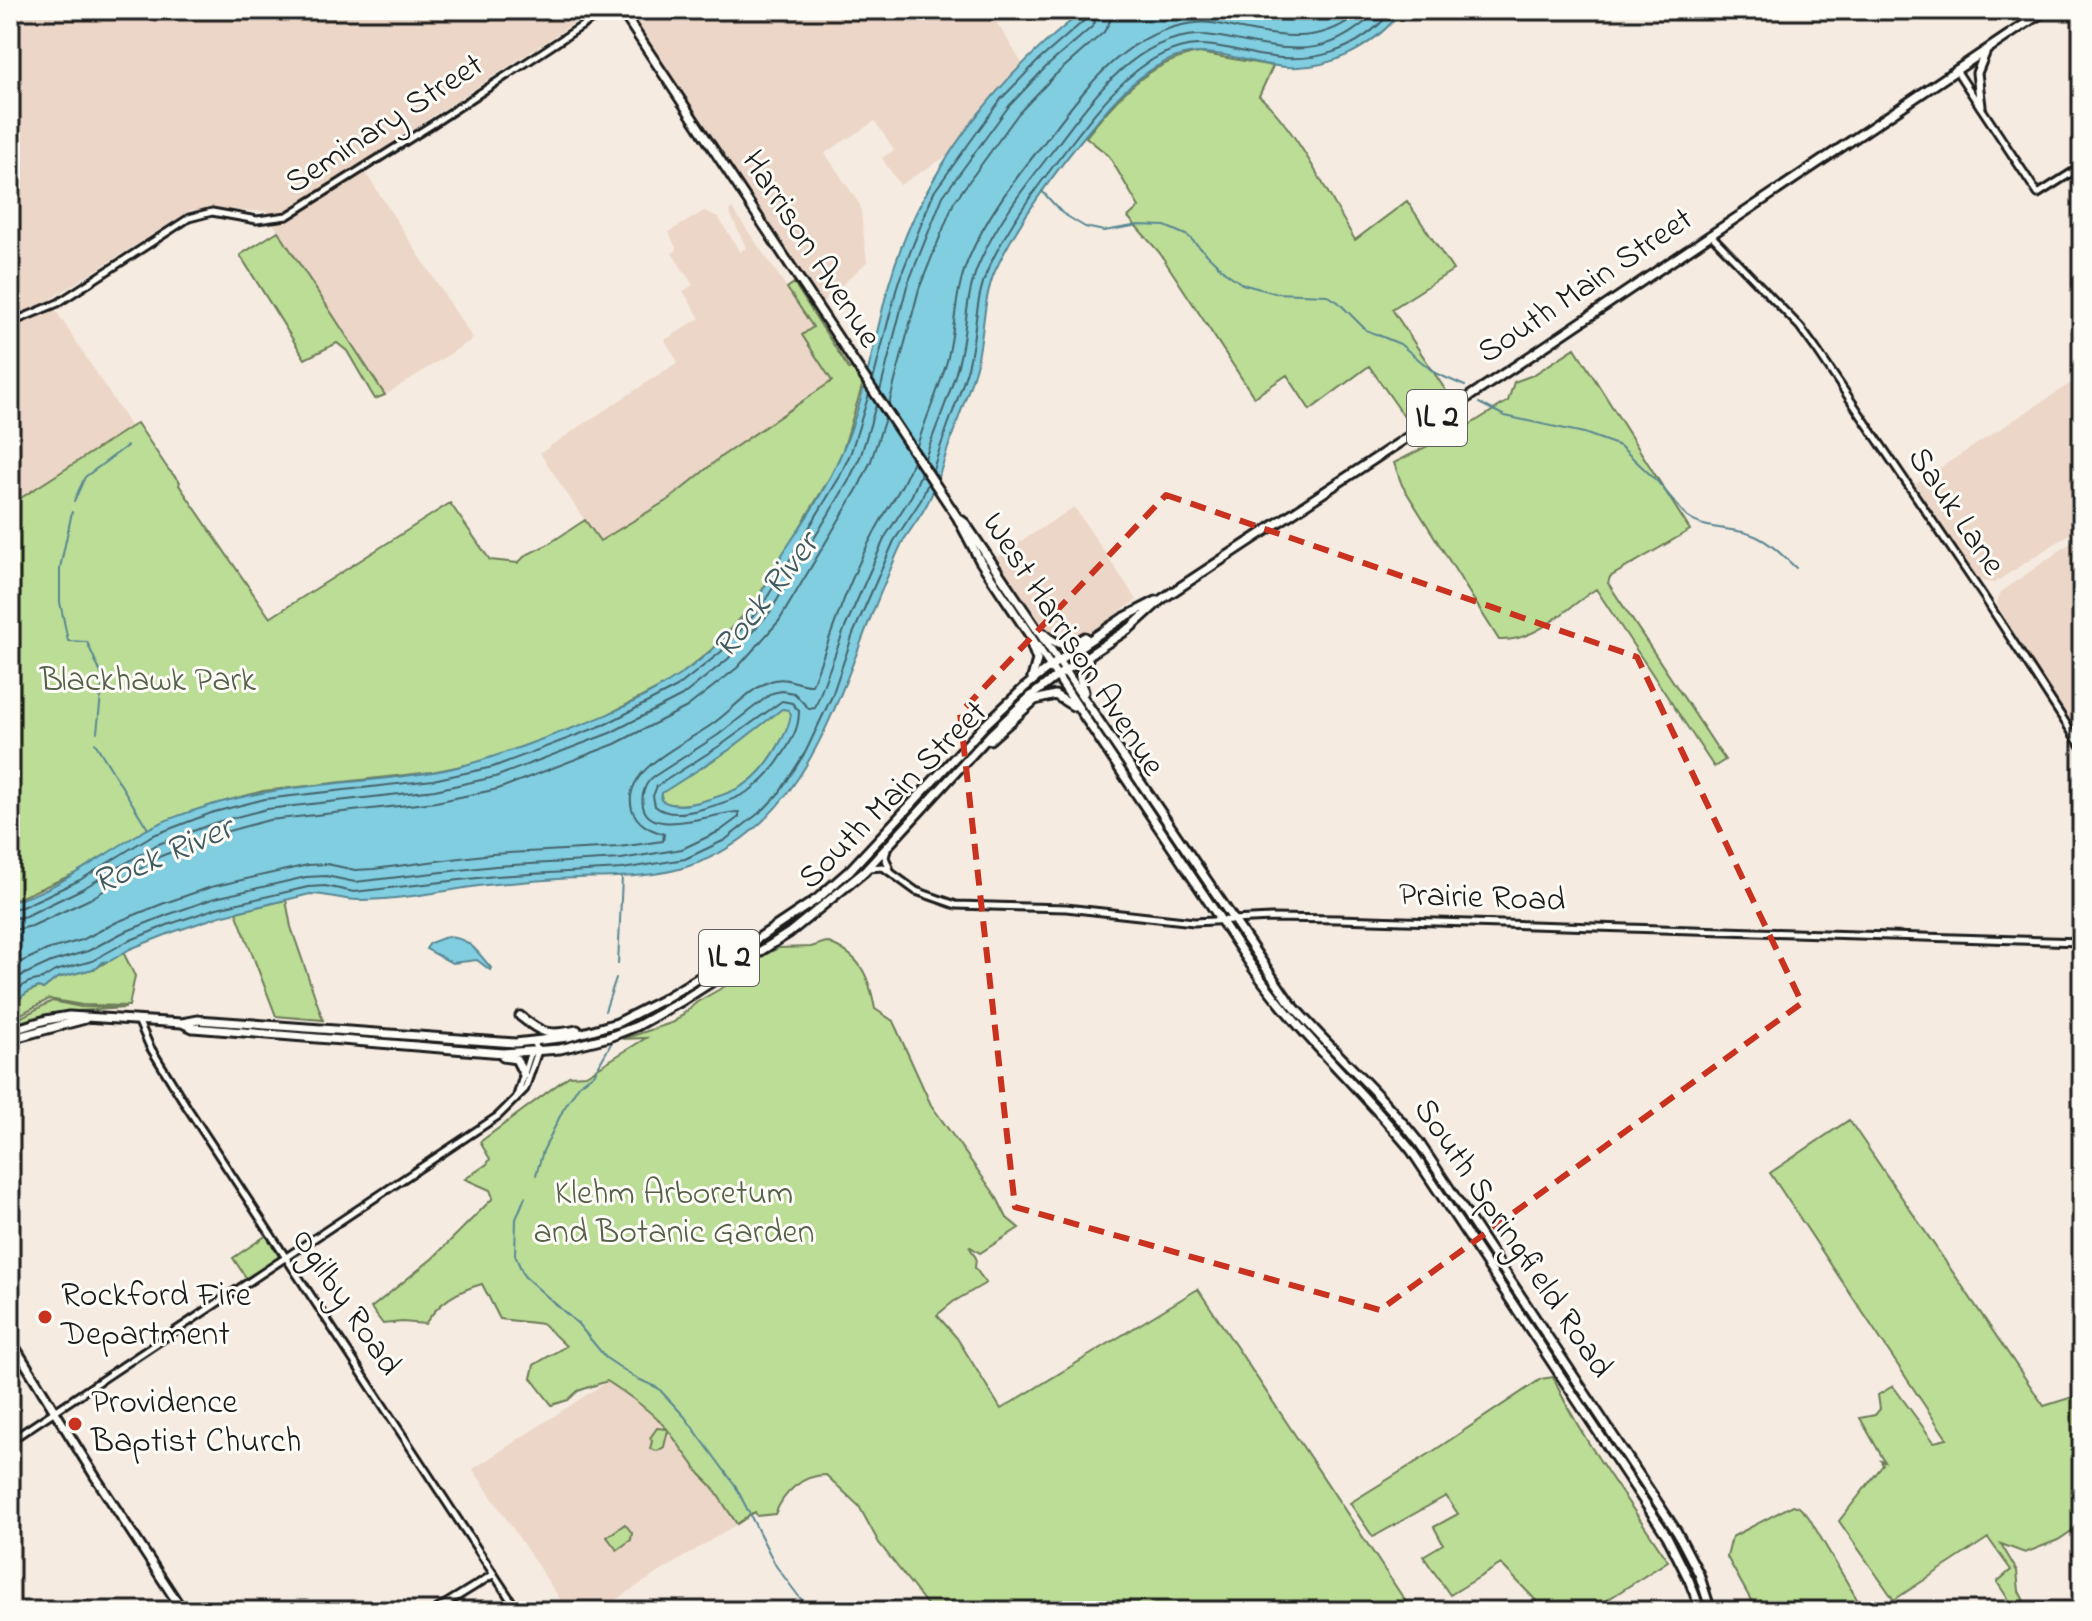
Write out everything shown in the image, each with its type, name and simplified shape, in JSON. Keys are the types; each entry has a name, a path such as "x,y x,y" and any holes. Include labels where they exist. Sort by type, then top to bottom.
{"main road":[{"name":"Harrison Avenue","path":"621,10 957,517"},
{"name":"South Main Street","path":"1997,44 2046,10"},
{"name":"South Main Street","path":"182,1023 193,1028 470,1051 534,1051 560,1049 609,1037 658,1015 789,933 828,903 888,847 1010,715 1065,670 1140,620 1162,599 1956,70 2054,10"},
{"path":"1981,106 1977,73 1986,51"},
{"name":"West Harrison Avenue","path":"957,517 959,526 994,581 1221,921"},
{"name":"West Harrison Avenue","path":"957,517 965,523 1234,921"},
{"path":"994,581 1036,655 1036,671 1025,687"},
{"name":"South Main Street","path":"10,1031 57,1017 182,1023 198,1020 487,1042 533,1042 617,1023 648,1008 786,921 834,885 985,725 1025,687 1051,666 1143,606 1162,599"},
{"path":"1033,623 1056,643 1067,646 1127,611 1143,606"},
{"path":"1098,649 1082,669 1082,688 1133,772"},
{"path":"978,748 999,734 1035,700 1046,695 1066,699 1088,723"},
{"name":"South Springfield Road","path":"1221,921 1281,1006 1411,1150 1667,1536 1701,1611"},
{"name":"South Springfield Road","path":"1234,921 1293,1006 1382,1098 1420,1144 1677,1532 1699,1574 1711,1611"},
{"path":"520,1016 537,1029 555,1034 648,1008"},
{"name":"South Main Street","path":"10,1039 91,1018"},
{"path":"470,1051 478,1055 516,1059 524,1075"},
{"path":"10,1339 183,1611"}],"street":[{"name":"Seminary Street","path":"10,323 58,303 189,218 212,212 257,220 287,216 606,10"},
{"path":"1956,70 2038,194 2082,166"},
{"name":"Sauk Lane","path":"1711,235 1816,349 2082,748"},
{"path":"888,847 885,857 891,871"},
{"name":"Prairie Road","path":"867,868 878,865 916,891 956,905 1066,908 1194,922 1338,919 2082,942"},
{"name":"Ogilby Road","path":"138,1019 157,1059 518,1611"},
{"path":"10,1441 498,1116 516,1100 528,1083 533,1042"},
{"path":"516,1100 534,1051"},
{"path":"434,1611 494,1574"}],"highlighted area":[{"path":"1166,495 1637,657 1802,1003 1380,1310 1015,1207 960,713"}],"shaded area":[{"path":"10,10 594,10 360,164 473,339 385,395 265,211 191,210 49,300 131,427 10,504"},
{"path":"628,10 989,10 1023,65 995,94 950,154 900,185 882,158 894,150 875,121 825,153 860,205 867,262 823,302"},
{"path":"732,208 814,327 802,335 832,381 722,456 671,498 599,542 540,453 678,362 665,340 700,318 683,291 693,285 672,253 677,250 669,232 704,211 718,217 740,252 746,248 729,211"},
{"path":"2082,376 2082,526 1994,583 1982,581 1973,575 1915,484"},
{"path":"1074,507 1137,600 1079,639 1066,641 1053,637 1045,628 996,558"},
{"path":"2082,535 2082,738 2003,619 1997,602 2001,592"},
{"path":"617,1375 667,1417 737,1524 597,1611 568,1611 473,1469"}],"green space":[{"path":"1199,53 1273,66 1259,96 1299,144 1355,240 1407,201 1453,270 1392,309 1448,394 1406,419 1369,366 1310,410 1287,375 1254,397 1159,252 1128,217 1139,207 1109,156 1086,137 1135,83 1164,64"},
{"path":"278,231 385,395 375,399 347,351 337,343 305,359 240,255"},
{"name":"Blackhawk Park","path":"794,283 849,369 852,367 863,383 843,450 832,474 755,602 716,646 673,681 603,717 491,760 432,772 263,791 212,805 148,829 76,873 10,902 10,505 137,423 270,618 450,503 490,560 518,563 526,555 585,520 600,541 671,498 722,456 832,381 802,335 813,327 787,288"},
{"path":"1575,348 1690,530 1610,577 1608,583 1725,760 1714,767 1596,589 1538,630 1526,636 1499,640 1402,485 1394,463 1471,424 1508,401 1514,382 1533,375"},
{"path":"782,708 792,714 786,732 770,760 746,784 692,804 676,805 661,800 662,792 729,750"},
{"path":"286,900 291,927 323,1020 276,1016 236,912"},
{"name":"Klehm Arboretum and Botanic Garden","path":"826,942 847,953 861,967 870,986 875,1009 893,1021 931,1105 996,1196 1007,1218 1019,1228 980,1253 969,1246 976,1258 975,1268 986,1283 937,1315 957,1338 1001,1409 1198,1289 1412,1611 932,1611 879,1543 859,1506 826,1475 809,1478 795,1486 775,1514 757,1516 755,1512 737,1524 668,1430 664,1447 657,1451 650,1449 650,1438 657,1428 667,1429 607,1381 578,1391 568,1400 552,1405 531,1378 534,1365 566,1346 543,1324 500,1319 482,1284 449,1298 425,1324 383,1324 371,1308 433,1258 493,1198 490,1190 465,1179 490,1159 480,1142 569,1076 586,1075 646,1038 623,1039 674,1022 697,1002 743,976 755,960 778,948 811,947"},
{"path":"123,952 135,976 129,1006 82,1005 49,999 10,1020 10,1003 19,1000 21,995 39,987 43,989 57,978 96,968"},
{"path":"52,1001 81,1007 126,1008 62,1012 10,1026 10,1023"},
{"path":"1849,1120 2044,1406 2082,1394 2082,1524 2058,1540 2025,1553 2001,1544 2017,1571 2019,1591 2029,1611 2016,1611 1997,1582 2011,1570 1988,1538 1894,1600 1839,1521 1883,1465 1881,1461 1885,1462 1860,1418 1875,1415 1880,1409 1878,1395 1893,1386 1934,1442 1947,1439 1770,1173"},
{"path":"267,1235 279,1257 247,1279 233,1258"},
{"path":"1553,1377 1592,1448 1668,1561 1590,1611 1546,1611 1501,1564 1450,1595 1423,1556 1443,1544 1434,1527 1458,1514 1446,1496 1373,1537 1350,1503 1541,1379"},
{"path":"1793,1505 1808,1516 1864,1611 1757,1611 1727,1557 1732,1537"},
{"path":"625,1524 632,1533 631,1540 617,1550 607,1537"}],"water":[{"name":"Rock River","path":"1085,10 1403,10 1363,46 1348,55 1314,66 1277,66 1208,53 1173,58 1128,88 1078,144 1032,206 995,271 987,296 977,360 935,487 898,552 816,748 792,787 764,820 729,848 686,867 655,874 508,883 373,900 310,894 220,916 173,932 130,949 97,968 57,978 43,989 33,989 10,1003 10,902 63,881 152,827 188,812 242,797 433,772 485,759 623,707 672,680 717,645 755,603 836,465 857,411 889,284 920,205 965,132 1021,66","holes":["782,709 791,714 782,740 770,760 746,784 692,804 676,805 661,800 662,793 729,750"]},
{"path":"446,937 472,946 490,970 477,960 452,963 426,949 430,943"}],"waterway":[{"path":"1042,191 1062,213 1085,227 1104,231 1139,225 1165,226 1188,236 1242,284 1275,293 1327,295 1366,330 1400,344 1435,373 1465,386"},
{"path":"1479,403 1505,416 1584,433 1620,446 1657,481 1687,517 1703,525 1755,536 1772,546 1796,568"},
{"path":"74,501 85,477 127,446"},
{"path":"72,512 60,568 60,602 68,641 87,642 103,678 97,732"},
{"name":"Rock River","path":"95,743 148,829"},
{"path":"618,964 622,877"},
{"path":"605,1011 616,978"},
{"path":"536,1175 543,1151 563,1110 579,1085 594,1074 613,1040"},
{"path":"525,1197 516,1219 515,1255 524,1276 578,1324 606,1358 658,1388 685,1417 735,1485 776,1566 814,1611"}],"place":[{"name":"Rockford Fire Department","path":"45,1317"},
{"name":"Providence Baptist Church","path":"75,1424"}]}
